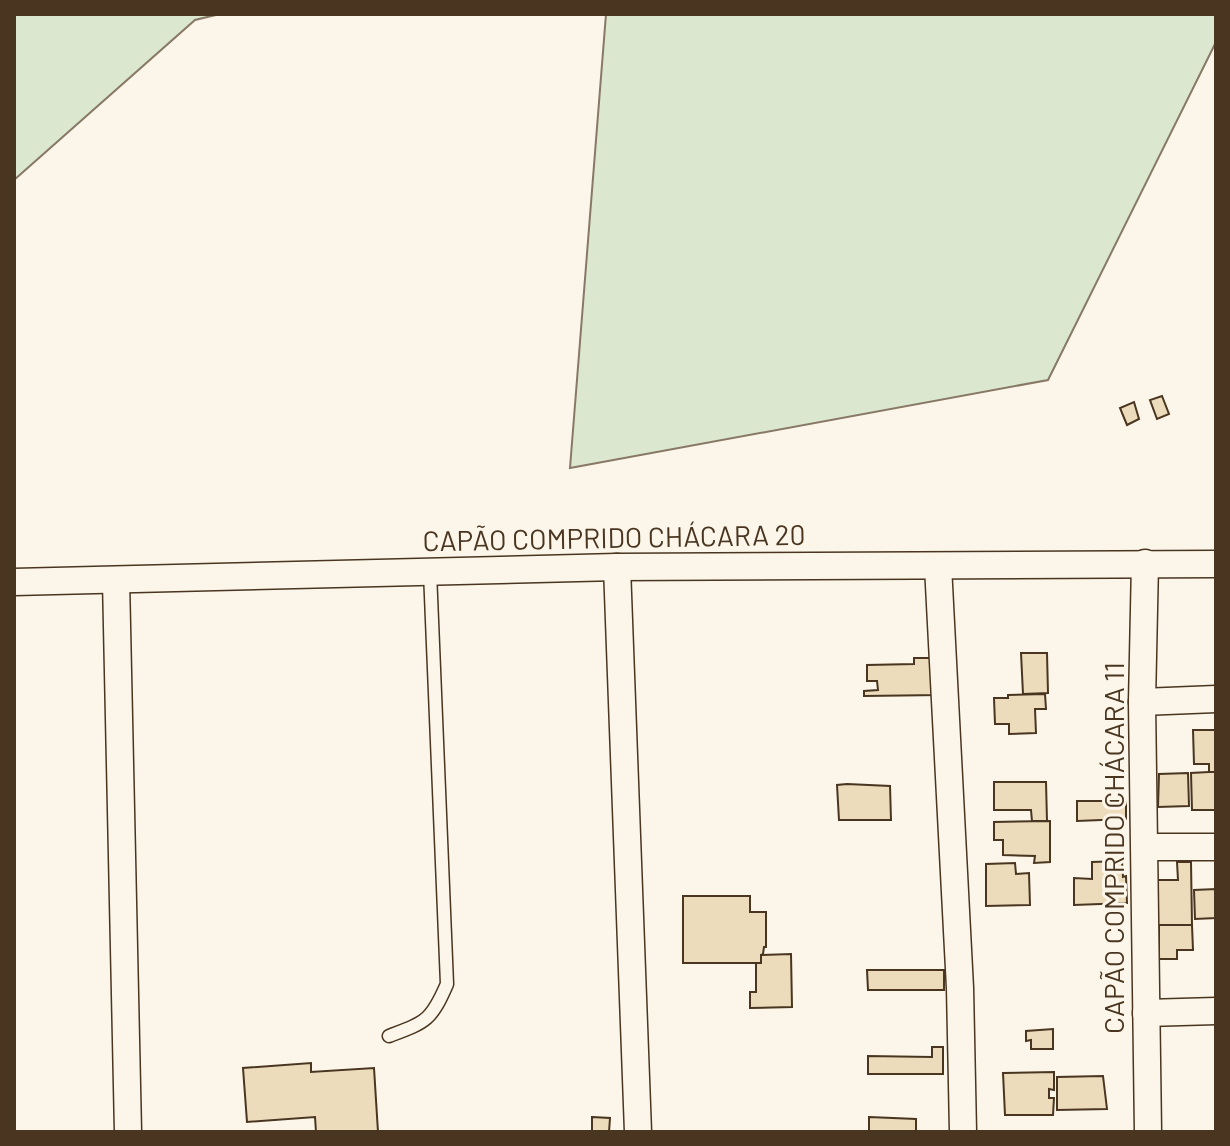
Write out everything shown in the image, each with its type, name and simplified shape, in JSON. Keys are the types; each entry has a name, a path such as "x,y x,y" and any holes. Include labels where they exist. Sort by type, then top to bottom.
{"street":[{"name":"CAPÃO COMPRIDO CHÁCARA 11","path":"1145,563 1142,702 1148,1132"},
{"name":"CAPÃO COMPRIDO CHÁCARA 20","path":"14,582 617,567 1216,564"},
{"path":"938,566 960,988 963,1132"},
{"path":"617,567 638,1132"},
{"path":"116,580 128,1132"},
{"path":"1142,702 1216,699"},
{"path":"1145,847 1216,847"},
{"path":"1146,1013 1216,1011"}],"lane":[{"path":"389,1036 420,1024 435,1012 447,984 430,572"}],"green space":[{"path":"14,14 220,14 195,20 14,180"},
{"path":"606,14 1216,14 1216,42 1048,380 570,468"}],"building":[{"path":"1162,396 1169,414 1157,419 1150,400"},
{"path":"1134,402 1139,419 1127,425 1120,408"},
{"path":"1021,653 1047,653 1048,693 1023,694"},
{"path":"914,658 939,658 940,695 864,696 864,691 878,690 877,681 867,681 867,665 914,664"},
{"path":"1045,694 1046,709 1035,709 1036,733 1009,734 1009,724 995,724 994,698"},
{"path":"1193,730 1216,730 1216,772 1209,772 1209,764 1194,764"},
{"path":"1216,772 1216,810 1192,810 1191,773"},
{"path":"1188,773 1189,806 1158,807 1159,774"},
{"path":"994,782 1046,782 1047,821 1032,821 1031,810 994,810"},
{"path":"837,785 890,786 891,820 839,820"},
{"path":"1077,801 1126,801 1126,819 1077,821"},
{"path":"1050,821 1050,862 1034,863 1035,856 1003,855 1003,840 994,840 994,822"},
{"path":"1122,861 1127,903 1074,905 1074,878 1092,879 1092,862"},
{"path":"1177,862 1191,862 1192,925 1158,925 1158,880 1178,880"},
{"path":"1015,863 1016,874 1029,873 1030,905 986,906 986,864"},
{"path":"1216,889 1216,918 1195,919 1194,890"},
{"path":"683,896 750,896 750,912 766,912 766,947 761,963 683,963"},
{"path":"1159,925 1192,925 1193,950 1177,950 1177,959 1159,959"},
{"path":"791,954 792,1007 750,1008 750,992 756,992 756,963 761,963 761,955"},
{"path":"867,970 944,970 944,990 868,990"},
{"path":"1053,1029 1053,1049 1031,1049 1031,1040 1026,1041 1026,1031"},
{"path":"932,1047 943,1047 943,1074 868,1074 868,1056 932,1057"},
{"path":"311,1063 311,1072 374,1068 378,1132 316,1132 315,1117 247,1122 243,1068"},
{"path":"1054,1072 1054,1090 1049,1089 1049,1098 1054,1098 1053,1115 1005,1115 1003,1073"},
{"path":"1103,1076 1107,1109 1057,1110 1057,1077"},
{"path":"592,1117 610,1118 609,1132 592,1132"},
{"path":"869,1117 916,1119 916,1132 869,1132"}]}
